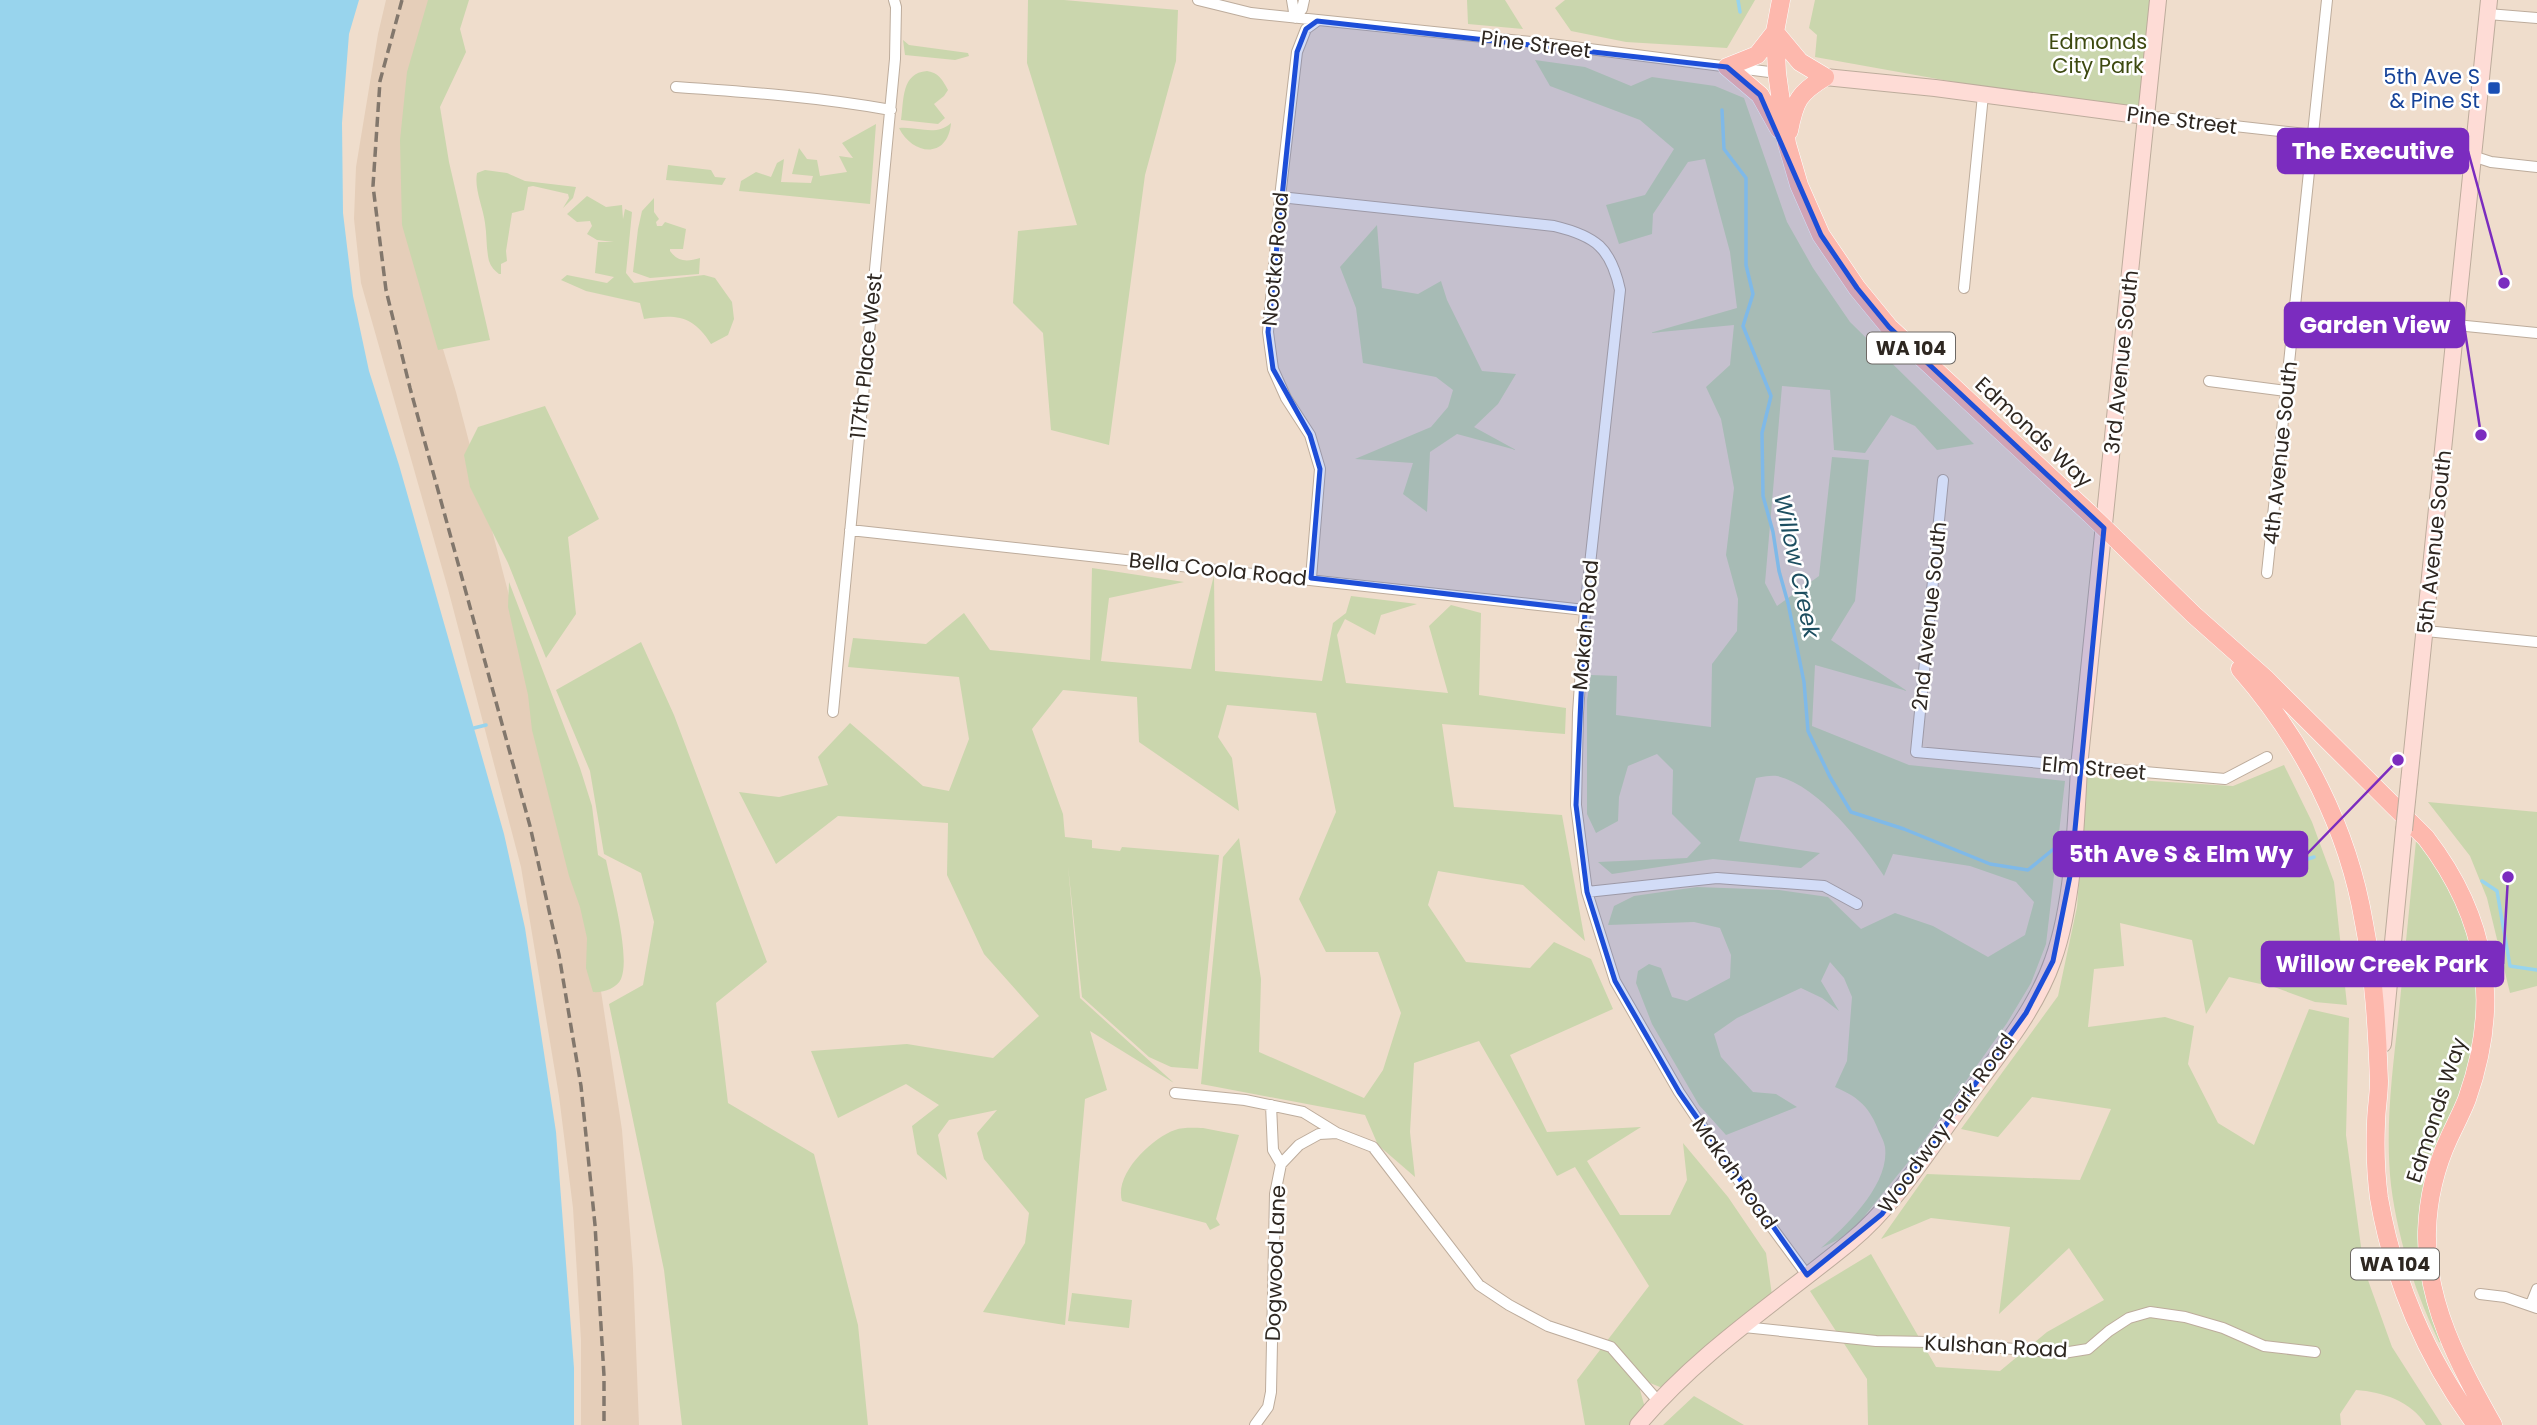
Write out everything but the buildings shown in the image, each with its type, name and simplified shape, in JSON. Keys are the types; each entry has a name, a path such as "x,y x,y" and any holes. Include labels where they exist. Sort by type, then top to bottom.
{"main road":[{"name":"Edmonds Way","path":"1781,2 1775,32 1777,73 1787,144 1799,184 1821,235 1857,288 1899,336 2089,513 2193,615 2265,678 2426,838 2445,864 2469,913 2484,966 2486,1011 2480,1059 2437,1171 2428,1221 2428,1252 2434,1295 2444,1328 2493,1425"},
{"path":"1775,32 1800,62 1825,77 1801,94 1794,107 1787,144 1760,95 1727,67 1757,55 1775,32"},
{"name":"Edmonds Way","path":"2193,615 2263,695 2293,737 2321,789 2344,845 2364,923 2379,1084 2375,1126 2379,1197 2408,1305 2450,1390 2476,1425"}],"street":[{"name":"117th Place West","path":"832,712 891,110 896,52 894,0"},
{"name":"Pine Street","path":"1198,0 1251,13 1549,44 1777,73"},
{"path":"1292,0 1295,18"},
{"path":"1295,18 1302,9 1304,0"},
{"name":"3rd Avenue South","path":"2079,766 2158,0"},
{"name":"4th Avenue South","path":"2267,573 2327,0"},
{"path":"2489,7 2537,18"},
{"name":"5th Avenue South","path":"2379,1084 2489,7"},
{"name":"Nootka Road","path":"1311,578 1320,469 1310,435 1286,398 1273,369 1268,332 1297,51 1306,29 1317,21"},
{"name":"Pine Street","path":"1825,77 2457,151 2491,162 2537,167"},
{"path":"676,88 786,95 891,110"},
{"path":"1964,288 1983,95"},
{"name":"Makah Road","path":"1280,197 1554,226 1596,242 1609,256 1620,290 1585,610 1578,713 1576,805 1587,892 1615,981 1679,1092 1751,1199 1807,1275"},
{"path":"2456,325 2537,333"},
{"path":"2208,382 2286,391"},
{"name":"2nd Avenue South","path":"1916,752 1943,480"},
{"name":"Bella Coola Road","path":"850,530 1311,578 1585,610"},
{"path":"2426,631 2537,642"},
{"name":"Elm Street","path":"1916,752 2225,779 2267,757"},
{"name":"Woodway Park Road","path":"1638,1425 1683,1376 1851,1242 1882,1214 2026,1013 2046,978 2056,953 2070,879 2077,820 2079,766"},
{"path":"1587,892 1717,878 1824,886 1857,904"},
{"path":"1175,1093 1245,1100 1303,1112 1337,1133 1373,1147 1479,1285 1509,1306 1548,1326 1611,1348 1658,1401"},
{"path":"1271,1105 1273,1150 1281,1164"},
{"name":"Dogwood Lane","path":"1255,1425 1268,1407 1271,1392 1275,1194 1281,1164 1299,1145 1319,1134 1337,1133"},
{"path":"2480,1293 2534,1306 2537,1289"},
{"name":"Kulshan Road","path":"1744,1327 1876,1341 1929,1342 2063,1353 2088,1349 2129,1318 2150,1312 2222,1328 2264,1346 2315,1352"}],"highlighted area":[{"path":"1317,21 1727,67 1760,95 1821,235 1857,288 1889,327 2104,528 2071,871 2053,961 2026,1013 1882,1214 1807,1275 1679,1092 1615,981 1587,892 1576,805 1585,610 1311,578 1320,469 1310,435 1273,369 1268,332 1297,52 1306,29"}],"shaded area":[{"path":"386,0 431,0 420,273 456,392 591,925 622,1130 633,1269 639,1425 581,1425 581,1340 573,1208 559,1096 521,867 448,589 361,283 354,219 356,167"}],"green space":[{"path":"428,0 469,0 460,29 466,52 440,107 449,162 490,340 438,350 402,225 400,140 407,72"},
{"path":"1028,0 1064,0 1178,10 1176,61 1145,175 1109,445 1051,430 1043,333 1013,303 1018,231 1077,225 1027,63"},
{"path":"1467,0 1505,0 1523,29 1468,24"},
{"path":"1565,0 1755,0 1727,48 1626,42 1571,31 1555,8"},
{"name":"Edmonds City Park","path":"1815,0 2157,0 2145,116 1815,57 1817,35 1809,28"},
{"path":"903,40 909,45 968,53 969,56 955,60 905,55"},
{"path":"1535,60 1585,67 1631,86 1652,77 1715,86 1744,98 1787,222 1813,268 1850,322 1974,444 1937,450 1915,426 1891,415 1865,453 1834,450 1830,390 1782,386 1765,583 1777,606 1819,576 1832,457 1869,460 1855,601 1831,640 1907,691 1815,665 1812,726 1909,765 2065,781 2046,944 2031,983 2007,1023 1913,1156 1850,1234 1821,1248 1864,1203 1881,1175 1885,1161 1884,1144 1870,1113 1855,1098 1835,1087 1847,1061 1852,997 1844,978 1830,962 1821,981 1839,1011 1822,998 1801,988 1737,1018 1714,1034 1721,1057 1753,1092 1776,1094 1797,1107 1726,1135 1699,1105 1652,1024 1636,983 1638,971 1649,964 1661,968 1672,997 1687,1001 1730,978 1731,955 1720,928 1694,922 1608,925 1614,906 1634,896 1697,887 1779,890 1828,897 1861,929 1895,913 1933,926 1988,957 2025,935 2034,902 2016,882 1970,866 1893,854 1884,876 1852,832 1824,803 1793,782 1775,776 1756,778 1739,841 1820,853 1801,868 1713,859 1612,874 1598,862 1687,858 1701,843 1672,814 1673,770 1657,754 1628,766 1619,797 1618,821 1596,833 1587,814 1587,700 1591,675 1617,676 1616,715 1711,727 1712,664 1737,631 1738,599 1726,555 1734,488 1721,419 1706,387 1730,365 1734,325 1650,333 1737,308 1730,252 1705,159 1688,162 1653,214 1652,234 1619,244 1606,205 1645,195 1674,149 1640,120 1550,86"},
{"path":"927,71 940,77 948,90 934,104 945,118 938,124 901,120 908,82 912,77"},
{"path":"951,123 944,143 929,149 913,144 899,128 933,130"},
{"path":"876,124 870,204 739,191 741,181 756,172 771,177 777,163 784,159 781,182 811,183 813,176 792,174 799,148 807,159 817,160 820,176 847,172 839,156 853,158 842,143"},
{"path":"668,165 711,170 715,177 726,178 722,185 666,180"},
{"path":"485,170 507,173 525,181 576,187 573,198 563,208 569,198 568,194 528,187 524,210 512,213 507,261 501,264 501,274 491,265 487,252 485,223 477,185 477,173"},
{"path":"587,196 606,207 622,205 623,219 625,209 632,212 626,273 634,283 704,275 715,278 732,302 734,319 728,335 711,344 697,327 683,319 644,319 640,303 586,291 561,280 567,275 607,283 614,277 595,273 598,242 614,242 597,240 587,234 592,226 590,221 577,222 567,214"},
{"path":"654,198 654,212 659,219 657,226 662,226 665,222 686,229 683,249 670,251 683,260 700,258 699,274 650,278 633,272 642,211"},
{"path":"1377,225 1382,288 1418,294 1441,281 1447,300 1482,371 1516,374 1498,404 1474,427 1516,450 1457,434 1430,452 1427,512 1403,494 1413,463 1355,459 1431,427 1448,407 1453,390 1436,377 1363,363 1356,308 1340,267"},
{"path":"545,406 599,519 568,537 576,614 546,658 508,563 470,487 464,455 478,427"},
{"path":"1092,568 1184,582 1109,598 1101,661 1191,669 1214,575 1215,671 1322,681 1333,623 1346,613 1351,596 1417,604 1381,615 1375,635 1345,619 1337,635 1346,683 1448,693 1429,626 1451,605 1481,613 1479,695 1566,708 1565,734 1442,724 1454,807 1562,815 1585,941 1523,885 1438,871 1428,905 1466,962 1530,968 1554,942 1591,959 1613,1009 1510,1055 1547,1132 1641,1127 1587,1161 1620,1215 1670,1215 1687,1180 1683,1143 1728,1197 1766,1253 1772,1295 1665,1389 1650,1383 1640,1390 1645,1408 1630,1425 1585,1425 1577,1380 1649,1286 1575,1167 1557,1176 1479,1041 1414,1063 1410,1132 1415,1177 1378,1145 1365,1115 1201,1084 1223,857 1239,838 1261,979 1259,1052 1364,1098 1383,1070 1401,1013 1378,952 1326,952 1299,899 1336,812 1316,713 1227,705 1218,737 1232,758 1239,811 1139,742 1137,697 1063,690 1032,729 1063,814 1065,837 1092,840 1092,848 1120,851 1122,847 1219,855 1198,1069 1171,1067 1149,1057 1082,997 1068,866 1080,998 1174,1083 1090,1031 1107,1090 1085,1099 1065,1325 983,1312 1025,1243 1029,1213 984,1159 977,1133 997,1110 949,1120 938,1135 947,1180 917,1154 912,1126 939,1105 906,1084 838,1118 811,1051 907,1044 993,1058 1039,1016 984,954 947,875 948,823 838,816 776,864 739,792 779,797 828,785 818,757 850,723 923,786 949,791 969,739 959,677 848,667 853,638 926,644 964,613 990,650 1090,660"},
{"path":"509,582 580,768 592,806 598,855 606,860 624,955 621,979 605,991 593,992 586,968 587,938 532,730 528,695 508,607"},
{"path":"641,642 674,715 767,962 716,1003 728,1103 814,1154 858,1325 868,1425 682,1425 664,1270 609,1004 643,985 654,922 641,873 604,854 590,771 556,690"},
{"path":"2284,765 2312,822 2334,882 2347,1005 2315,1002 2274,987 2229,977 2206,1014 2192,940 2120,923 2124,966 2094,969 2088,1027 2165,1017 2194,1026 2188,1064 2218,1123 2254,1145 2309,1009 2349,1018 2346,1135 2364,1269 2392,1347 2442,1425 2426,1425 2413,1410 2395,1399 2356,1390 2340,1414 2341,1425 1868,1425 1867,1379 1810,1291 1871,1254 1936,1367 2000,1371 2047,1332 2104,1300 2069,1248 1999,1314 2010,1227 1931,1218 1881,1239 1927,1174 2080,1180 2111,1109 2032,1097 1998,1137 1961,1129 2058,996 2077,907 2087,777 2233,786"},
{"path":"2428,802 2537,812 2537,986 2510,993 2487,898 2470,856"},
{"path":"2416,841 2450,882 2479,968 2473,1065 2428,1185 2441,1343 2422,1304 2409,1265 2398,1226 2389,1164 2392,1082"},
{"path":"1203,1128 1239,1135 1216,1219 1220,1225 1210,1230 1206,1223 1122,1201 1121,1191 1129,1169 1146,1149 1175,1130"},
{"path":"1072,1293 1132,1300 1129,1328 1068,1321"},
{"path":"1694,1396 1744,1425 1663,1425"}],"water":[{"path":"0,0 359,0 349,34 342,123 343,213 353,296 369,371 399,465 504,834 525,928 556,1132 574,1368 574,1425 0,1425"}],"waterway":[{"name":"Willow Creek","path":"1738,0 1740,12"},
{"name":"Willow Creek","path":"1722,110 1724,149 1746,178 1746,265 1753,294 1743,326 1771,396 1762,433 1763,496 1804,682 1808,731 1830,777 1851,812 1904,829 1990,864 2028,870 2056,847"},
{"path":"474,728 486,725"},
{"name":"Willow Creek","path":"2091,850 2152,869 2248,869 2287,866 2314,857"},
{"name":"Willow Creek","path":"2482,881 2497,891 2510,966 2537,970"}],"railway":[{"path":"402,0 380,81 373,186 386,290 410,388 530,826 559,955 581,1086 595,1225 604,1376 604,1425"}],"place":[{"name":"5th Ave S & Pine St","path":"2494,88"},
{"name":"The Executive","path":"2504,283"},
{"name":"Garden View","path":"2481,435"},
{"name":"5th Ave S & Elm Wy","path":"2398,760"},
{"name":"Willow Creek Park","path":"2508,877"}]}
